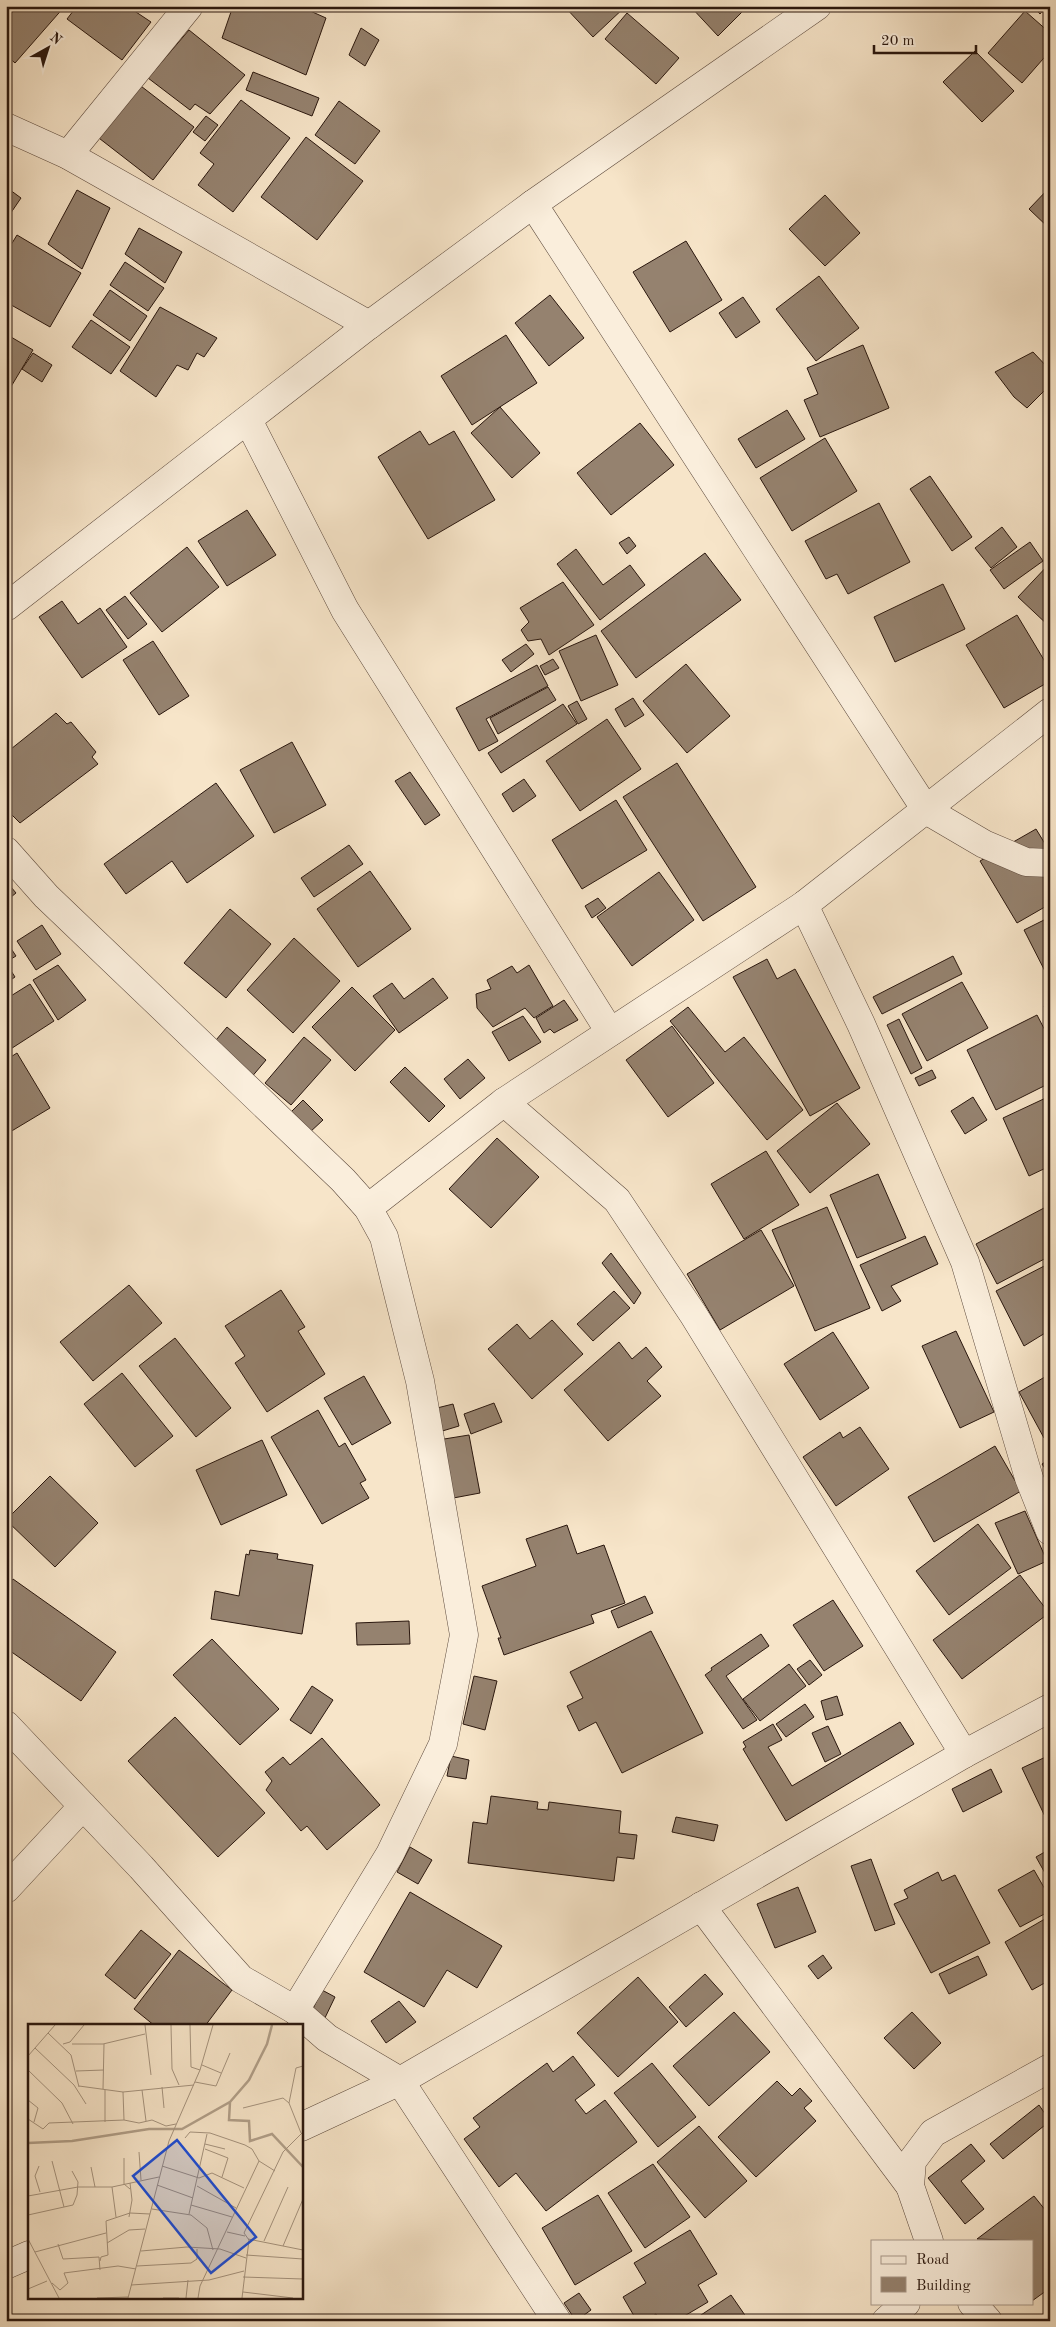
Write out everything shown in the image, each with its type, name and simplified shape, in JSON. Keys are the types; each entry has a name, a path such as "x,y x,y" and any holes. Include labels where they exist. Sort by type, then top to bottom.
{"street":[{"path":"68,155 189,6"},
{"path":"6,607 369,325 532,204 817,6"},
{"path":"6,127 68,155 369,325"},
{"path":"532,204 926,810 993,848 1026,862 1050,863"},
{"path":"248,420 345,610 610,1032"},
{"path":"368,1208 504,1102 804,905 1050,712"},
{"path":"6,851 46,896 343,1180 368,1208 384,1237 420,1381 464,1635 443,1744 390,1854 295,2010"},
{"path":"804,905 861,1024 965,1262 1029,1478 1050,1531"},
{"path":"504,1102 617,1200 693,1314 964,1754"},
{"path":"302,2127 400,2081 964,1754 1050,1708"},
{"path":"6,1725 141,1867 241,1979 295,2010 327,2038 400,2081 557,2321"},
{"path":"6,1889 83,1806"},
{"path":"701,1906 910,2186 929,2240"},
{"path":"910,2186 912,2161 933,2133 1050,2068"},
{"path":"6,2265 28,2255"},
{"path":"886,2321 905,2304"},
{"path":"973,2304 988,2321"}],"building":[{"path":"6,6 65,6 15,63 6,55"},
{"path":"77,6 127,6 151,22 122,60 67,19"},
{"path":"233,6 299,6 326,18 306,75 222,38"},
{"path":"564,6 626,6 593,37"},
{"path":"690,6 748,6 718,36"},
{"path":"1032,6 1047,6 1040,14"},
{"path":"1025,11 1050,33 1050,51 1022,83 988,53"},
{"path":"627,13 679,58 656,84 605,39"},
{"path":"361,28 379,40 365,66 349,55"},
{"path":"189,30 245,75 210,114 195,104 190,110 148,78"},
{"path":"975,51 1014,91 982,122 943,82"},
{"path":"253,72 319,98 312,116 246,90"},
{"path":"137,83 194,127 153,180 95,135"},
{"path":"241,100 290,138 233,212 198,185 214,164 200,153"},
{"path":"339,101 380,131 355,164 315,135"},
{"path":"206,116 218,125 205,141 193,132"},
{"path":"306,137 363,181 317,240 261,197"},
{"path":"6,187 21,198 6,220"},
{"path":"1050,187 1050,229 1029,209"},
{"path":"77,190 110,208 82,269 48,244"},
{"path":"825,195 860,233 825,266 789,229"},
{"path":"139,228 182,252 165,283 125,254"},
{"path":"17,235 81,273 50,327 6,302 6,253"},
{"path":"686,241 722,300 670,332 633,272"},
{"path":"125,262 164,288 148,311 110,285"},
{"path":"819,276 859,328 816,361 776,309"},
{"path":"110,290 147,316 130,341 93,315"},
{"path":"550,295 584,338 549,366 515,323"},
{"path":"743,297 760,322 736,338 719,313"},
{"path":"160,307 217,338 204,357 197,353 188,370 177,365 156,397 120,371"},
{"path":"91,320 130,347 111,374 72,347"},
{"path":"6,334 33,350 6,395"},
{"path":"506,335 537,383 472,425 441,376"},
{"path":"863,345 889,408 820,437 804,400 818,394 807,368"},
{"path":"1033,352 1050,370 1050,385 1027,408 1014,397 995,372"},
{"path":"33,353 52,365 42,382 22,369"},
{"path":"500,407 540,453 512,478 471,433"},
{"path":"787,410 805,439 756,468 738,439"},
{"path":"640,423 674,465 611,515 577,473"},
{"path":"420,431 429,445 454,431 495,500 428,539 378,457"},
{"path":"825,438 857,491 792,531 760,478"},
{"path":"930,476 972,537 952,551 910,489"},
{"path":"879,503 910,562 848,594 837,574 826,579 805,541"},
{"path":"247,510 276,555 227,586 198,541"},
{"path":"1002,527 1017,547 991,568 975,548"},
{"path":"629,537 636,546 627,554 619,543"},
{"path":"1030,542 1043,561 1004,589 990,570"},
{"path":"187,547 219,587 162,632 130,593"},
{"path":"576,549 603,585 630,565 645,585 600,620 557,564"},
{"path":"705,553 741,600 636,678 601,631"},
{"path":"1050,563 1050,627 1018,597"},
{"path":"563,582 594,625 549,655 541,639 528,641 521,630 529,622 520,608"},
{"path":"943,584 965,629 895,662 874,617"},
{"path":"125,596 147,624 128,639 106,610"},
{"path":"62,601 78,624 100,608 127,647 82,678 39,617"},
{"path":"1017,615 1050,670 1050,681 1004,708 966,645"},
{"path":"596,635 618,685 581,701 559,651"},
{"path":"153,641 189,696 159,715 123,660"},
{"path":"526,644 534,654 511,672 502,660"},
{"path":"553,659 559,668 545,675 540,666"},
{"path":"686,664 730,716 687,753 643,701"},
{"path":"537,665 548,686 486,719 498,741 479,751 456,708"},
{"path":"548,687 556,700 498,734 490,718"},
{"path":"633,698 644,715 625,727 615,709"},
{"path":"577,701 587,719 578,724 568,706"},
{"path":"563,704 577,724 501,773 488,753"},
{"path":"56,713 67,724 71,722 96,752 92,757 98,764 20,823 6,809 6,753"},
{"path":"607,719 641,769 580,811 546,761"},
{"path":"292,742 326,805 274,833 240,770"},
{"path":"677,763 756,887 703,921 623,797"},
{"path":"410,772 440,815 425,825 395,781"},
{"path":"524,779 536,796 513,812 502,794"},
{"path":"216,783 254,836 187,883 172,861 126,894 104,864"},
{"path":"616,800 647,850 582,889 552,840"},
{"path":"1036,829 1050,852 1050,904 1017,923 980,861"},
{"path":"349,845 363,864 314,897 301,878"},
{"path":"370,871 411,929 358,967 317,909"},
{"path":"659,872 694,920 632,966 597,917"},
{"path":"6,881 16,893 6,901"},
{"path":"598,898 606,908 592,918 585,906"},
{"path":"230,909 271,944 226,998 184,963"},
{"path":"1050,917 1050,981 1024,930"},
{"path":"42,925 61,954 36,970 17,941"},
{"path":"294,938 340,981 293,1033 247,990"},
{"path":"6,941 16,956 6,962"},
{"path":"953,956 962,974 882,1014 873,997"},
{"path":"767,959 777,979 795,969 860,1088 810,1116 733,977"},
{"path":"6,963 15,977 6,983"},
{"path":"58,965 86,1000 58,1020 33,980"},
{"path":"529,965 553,1006 534,1018 525,1008 493,1027 477,1008 476,994 491,989 487,980 512,966 517,973"},
{"path":"433,978 448,998 399,1033 373,996 392,983 404,999"},
{"path":"962,982 988,1028 927,1061 902,1014"},
{"path":"30,984 54,1021 6,1052 6,999"},
{"path":"352,987 395,1030 355,1071 312,1027"},
{"path":"564,1000 578,1020 554,1033 550,1029 544,1033 536,1018"},
{"path":"1050,1003 1050,1015 1044,1006"},
{"path":"688,1007 725,1052 744,1037 803,1110 767,1140 670,1021"},
{"path":"1037,1015 1050,1040 1050,1083 996,1110 967,1050"},
{"path":"523,1016 541,1042 509,1061 492,1032"},
{"path":"899,1019 922,1068 911,1074 887,1025"},
{"path":"672,1026 714,1083 668,1117 626,1060"},
{"path":"227,1027 266,1060 250,1079 211,1046"},
{"path":"304,1037 331,1060 291,1105 265,1083"},
{"path":"17,1053 50,1108 10,1132 6,1125 6,1060"},
{"path":"468,1059 485,1078 460,1099 444,1079"},
{"path":"405,1067 445,1106 429,1122 390,1082"},
{"path":"932,1070 936,1078 919,1086 915,1078"},
{"path":"1050,1096 1050,1166 1029,1176 1003,1118"},
{"path":"973,1097 987,1120 965,1134 951,1111"},
{"path":"303,1100 323,1120 309,1133 290,1113"},
{"path":"837,1103 870,1144 810,1193 777,1151"},
{"path":"497,1138 539,1177 491,1228 449,1189"},
{"path":"766,1151 799,1205 744,1239 711,1184"},
{"path":"6,1153 12,1159 6,1165"},
{"path":"878,1174 906,1238 857,1258 830,1195"},
{"path":"827,1207 870,1308 815,1331 772,1230"},
{"path":"1044,1208 1050,1219 1050,1256 997,1284 976,1244"},
{"path":"761,1230 794,1286 720,1330 687,1274"},
{"path":"925,1236 938,1264 891,1286 901,1301 882,1311 860,1265"},
{"path":"611,1253 641,1293 634,1304 602,1263"},
{"path":"1050,1263 1050,1330 1024,1346 996,1291"},
{"path":"129,1285 162,1323 93,1381 60,1342"},
{"path":"281,1290 305,1327 298,1331 325,1374 267,1412 235,1363 245,1356 225,1326"},
{"path":"614,1291 630,1308 593,1341 577,1324"},
{"path":"552,1320 583,1354 532,1399 488,1349 517,1324 530,1339"},
{"path":"956,1331 994,1412 960,1428 922,1346"},
{"path":"833,1332 869,1388 820,1420 784,1364"},
{"path":"175,1338 231,1408 196,1437 139,1366"},
{"path":"619,1342 632,1359 646,1347 662,1367 647,1381 661,1396 608,1441 564,1390"},
{"path":"122,1373 173,1436 135,1467 84,1404"},
{"path":"1050,1374 1050,1435 1044,1438 1019,1392"},
{"path":"364,1376 391,1423 352,1445 324,1398"},
{"path":"494,1403 502,1422 471,1434 464,1414"},
{"path":"453,1404 459,1426 439,1432 433,1409"},
{"path":"318,1410 339,1447 345,1443 366,1480 360,1483 369,1498 322,1524 271,1437"},
{"path":"860,1427 889,1469 836,1506 803,1457 840,1432 843,1438"},
{"path":"469,1435 480,1493 448,1499 438,1440"},
{"path":"262,1440 287,1495 221,1525 196,1470"},
{"path":"995,1446 1021,1491 934,1542 908,1497"},
{"path":"1050,1459 1050,1476 1042,1464"},
{"path":"50,1476 98,1523 55,1567 6,1520"},
{"path":"1025,1511 1047,1561 1018,1574 995,1523"},
{"path":"978,1524 1011,1568 949,1615 916,1571"},
{"path":"567,1525 577,1554 604,1545 625,1603 591,1615 594,1623 504,1655 498,1638 501,1638 482,1586 536,1566 526,1539"},
{"path":"250,1550 278,1554 277,1559 313,1565 302,1634 211,1619 215,1591 239,1596 246,1554 249,1555"},
{"path":"1020,1575 1049,1613 962,1679 933,1640"},
{"path":"13,1579 116,1652 81,1701 6,1648 6,1588"},
{"path":"645,1596 653,1613 618,1628 611,1611"},
{"path":"833,1600 863,1646 824,1671 793,1625"},
{"path":"409,1621 410,1644 357,1645 356,1623"},
{"path":"651,1631 703,1733 622,1773 596,1722 579,1731 567,1706 583,1698 570,1672"},
{"path":"761,1634 769,1646 726,1676 757,1720 743,1729 705,1675 712,1670 711,1668"},
{"path":"212,1639 279,1709 240,1745 173,1675"},
{"path":"810,1660 822,1675 809,1685 797,1669"},
{"path":"789,1664 806,1686 760,1721 743,1699"},
{"path":"474,1676 497,1681 485,1730 463,1724"},
{"path":"312,1686 333,1700 311,1734 290,1720"},
{"path":"837,1696 843,1715 826,1720 821,1701"},
{"path":"805,1704 814,1717 786,1737 776,1724"},
{"path":"175,1717 265,1813 218,1857 128,1761"},
{"path":"900,1722 914,1744 786,1821 743,1749 746,1747 743,1742 773,1724 782,1740 768,1747 792,1786"},
{"path":"828,1726 841,1754 825,1762 812,1733"},
{"path":"322,1738 380,1805 327,1850 307,1826 301,1831 266,1790 272,1781 265,1772 283,1757 290,1765"},
{"path":"1050,1755 1050,1827 1022,1768"},
{"path":"451,1756 469,1760 466,1779 447,1776"},
{"path":"991,1769 1002,1792 963,1812 952,1789"},
{"path":"491,1796 538,1802 537,1809 548,1810 549,1802 621,1811 619,1833 637,1835 634,1859 617,1857 614,1881 468,1863 473,1822 487,1824"},
{"path":"676,1817 718,1825 714,1841 672,1832"},
{"path":"410,1847 432,1860 418,1884 397,1872"},
{"path":"1050,1849 1050,1882 1036,1857"},
{"path":"871,1859 895,1924 875,1931 851,1866"},
{"path":"1034,1870 1050,1898 1050,1911 1020,1927 998,1890"},
{"path":"938,1872 942,1881 955,1875 990,1943 931,1973 894,1904 908,1898 904,1890"},
{"path":"798,1887 816,1932 775,1948 757,1904"},
{"path":"410,1892 502,1946 477,1988 447,1970 424,2007 364,1972"},
{"path":"1050,1916 1050,1980 1032,1990 1005,1942"},
{"path":"141,1930 171,1954 135,1999 105,1975"},
{"path":"179,1950 232,1990 206,2024 153,2024 134,2009"},
{"path":"823,1955 832,1968 818,1979 808,1966"},
{"path":"978,1956 987,1975 949,1994 939,1974"},
{"path":"705,1974 723,1994 686,2027 669,2007"},
{"path":"638,1977 678,2022 618,2077 577,2033"},
{"path":"322,1990 335,1997 322,2024 309,2017"},
{"path":"399,2001 416,2022 386,2043 371,2021"},
{"path":"734,2012 770,2052 709,2106 673,2066"},
{"path":"912,2012 941,2043 914,2069 884,2038"},
{"path":"573,2056 595,2085 575,2100 586,2114 605,2100 637,2142 546,2211 516,2173 499,2187 464,2139 480,2127 473,2118 547,2063 553,2072"},
{"path":"652,2063 696,2117 658,2147 614,2093"},
{"path":"777,2081 792,2096 800,2088 812,2101 804,2108 816,2121 756,2177 718,2137"},
{"path":"1039,2105 1050,2121 1003,2159 990,2144"},
{"path":"699,2126 747,2181 705,2218 657,2162"},
{"path":"971,2144 985,2161 961,2181 984,2209 965,2224 928,2178"},
{"path":"653,2164 690,2217 645,2248 608,2193"},
{"path":"598,2195 632,2251 575,2285 542,2228"},
{"path":"1034,2196 1050,2216 1050,2288 1034,2300 1034,2240 977,2239"},
{"path":"690,2230 717,2274 698,2285 708,2302 676,2321 660,2321 656,2314 645,2321 637,2321 623,2297 646,2283 634,2263"},
{"path":"579,2293 591,2310 576,2321 564,2303"},
{"path":"731,2295 749,2321 692,2321"}]}
